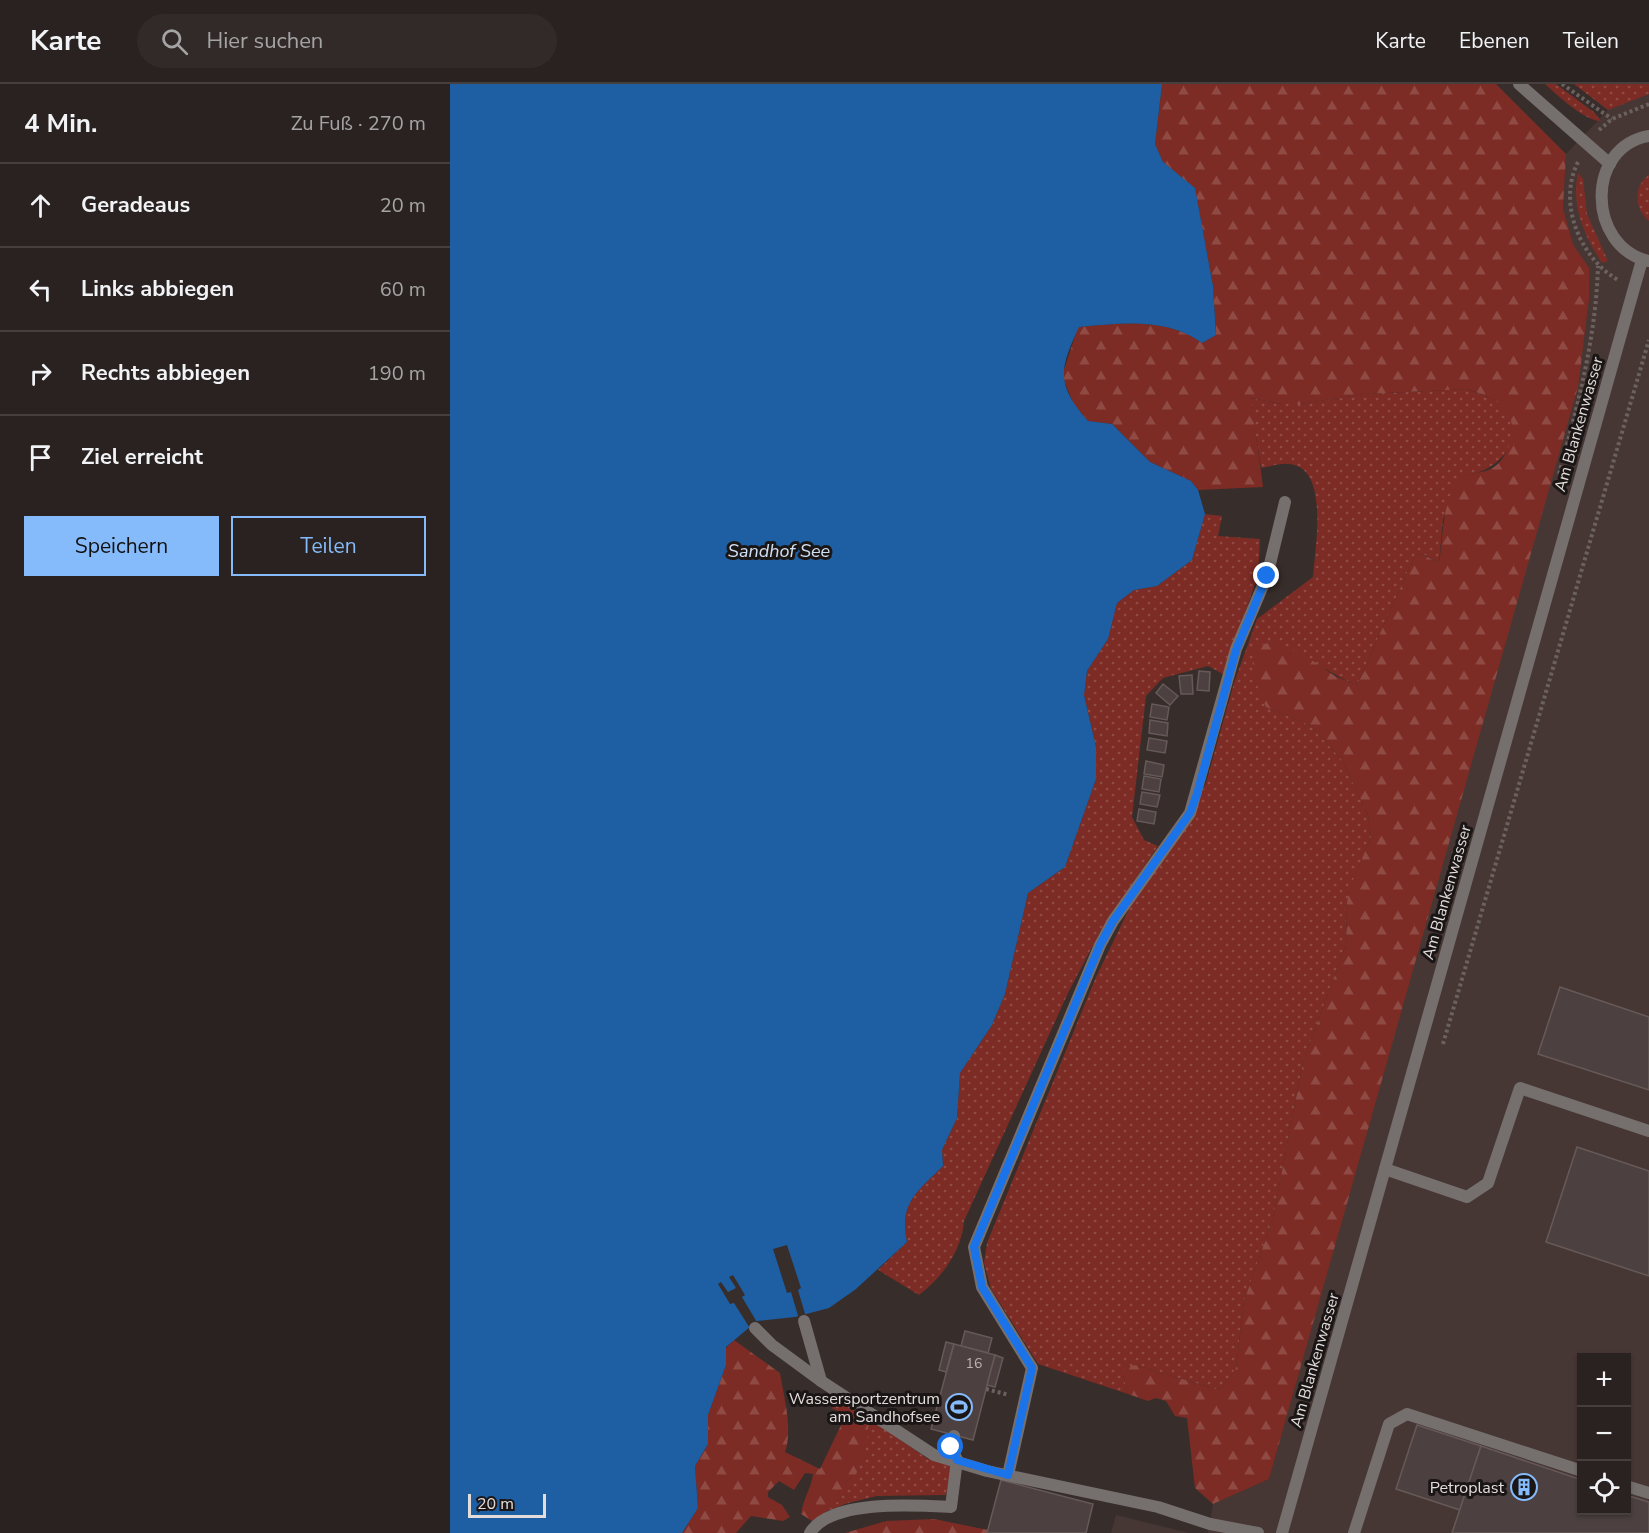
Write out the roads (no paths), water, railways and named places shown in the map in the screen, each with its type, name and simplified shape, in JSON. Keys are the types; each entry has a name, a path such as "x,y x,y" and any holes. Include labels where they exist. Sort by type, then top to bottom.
{"street":[{"path":"1519,84 1610,164"},
{"path":"1646,261 1628,252 1614,239 1604,221 1600,202 1602,182 1610,164 1624,148 1649,136"},
{"name":"Am Blankenwasser","path":"1282,1533 1646,261"},
{"path":"1008,1475 1032,1368 982,1287 974,1247 1100,945 1113,921 1190,813 1236,650 1267,576 1285,502"},
{"path":"1385,1169 1467,1197 1488,1183 1520,1088 1649,1131"},
{"path":"804,1321 821,1381"},
{"path":"755,1328 772,1345 821,1381 934,1455 1008,1475 1158,1507 1210,1524 1258,1533"},
{"path":"1354,1533 1389,1424 1407,1414 1577,1470"},
{"path":"810,1533 813,1527 842,1512 894,1504 951,1507 957,1460 951,1447 954,1436"},
{"path":"1631,1488 1649,1493"}],"water":[{"name":"Sandhof See","path":"450,84 1162,84 1155,144 1163,162 1195,188 1213,286 1216,335 1202,343 1174,329 1159,325 1127,323 1079,327 1072,342 1065,366 1066,386 1070,397 1088,421 1112,424 1150,462 1191,481 1198,490 1205,514 1192,560 1157,586 1134,590 1117,603 1108,639 1087,671 1084,695 1096,747 1096,779 1065,867 1028,893 1005,994 992,1025 960,1073 957,1118 942,1150 943,1166 918,1191 908,1207 905,1228 907,1242 856,1289 829,1308 795,1317 757,1321 726,1347 726,1365 708,1415 708,1444 695,1466 698,1508 682,1533 450,1533"}],"place":[{"name":"Wassersportzentrum am Sandhofsee","path":"959,1407"},
{"name":"Petroplast","path":"1524,1487"}]}
